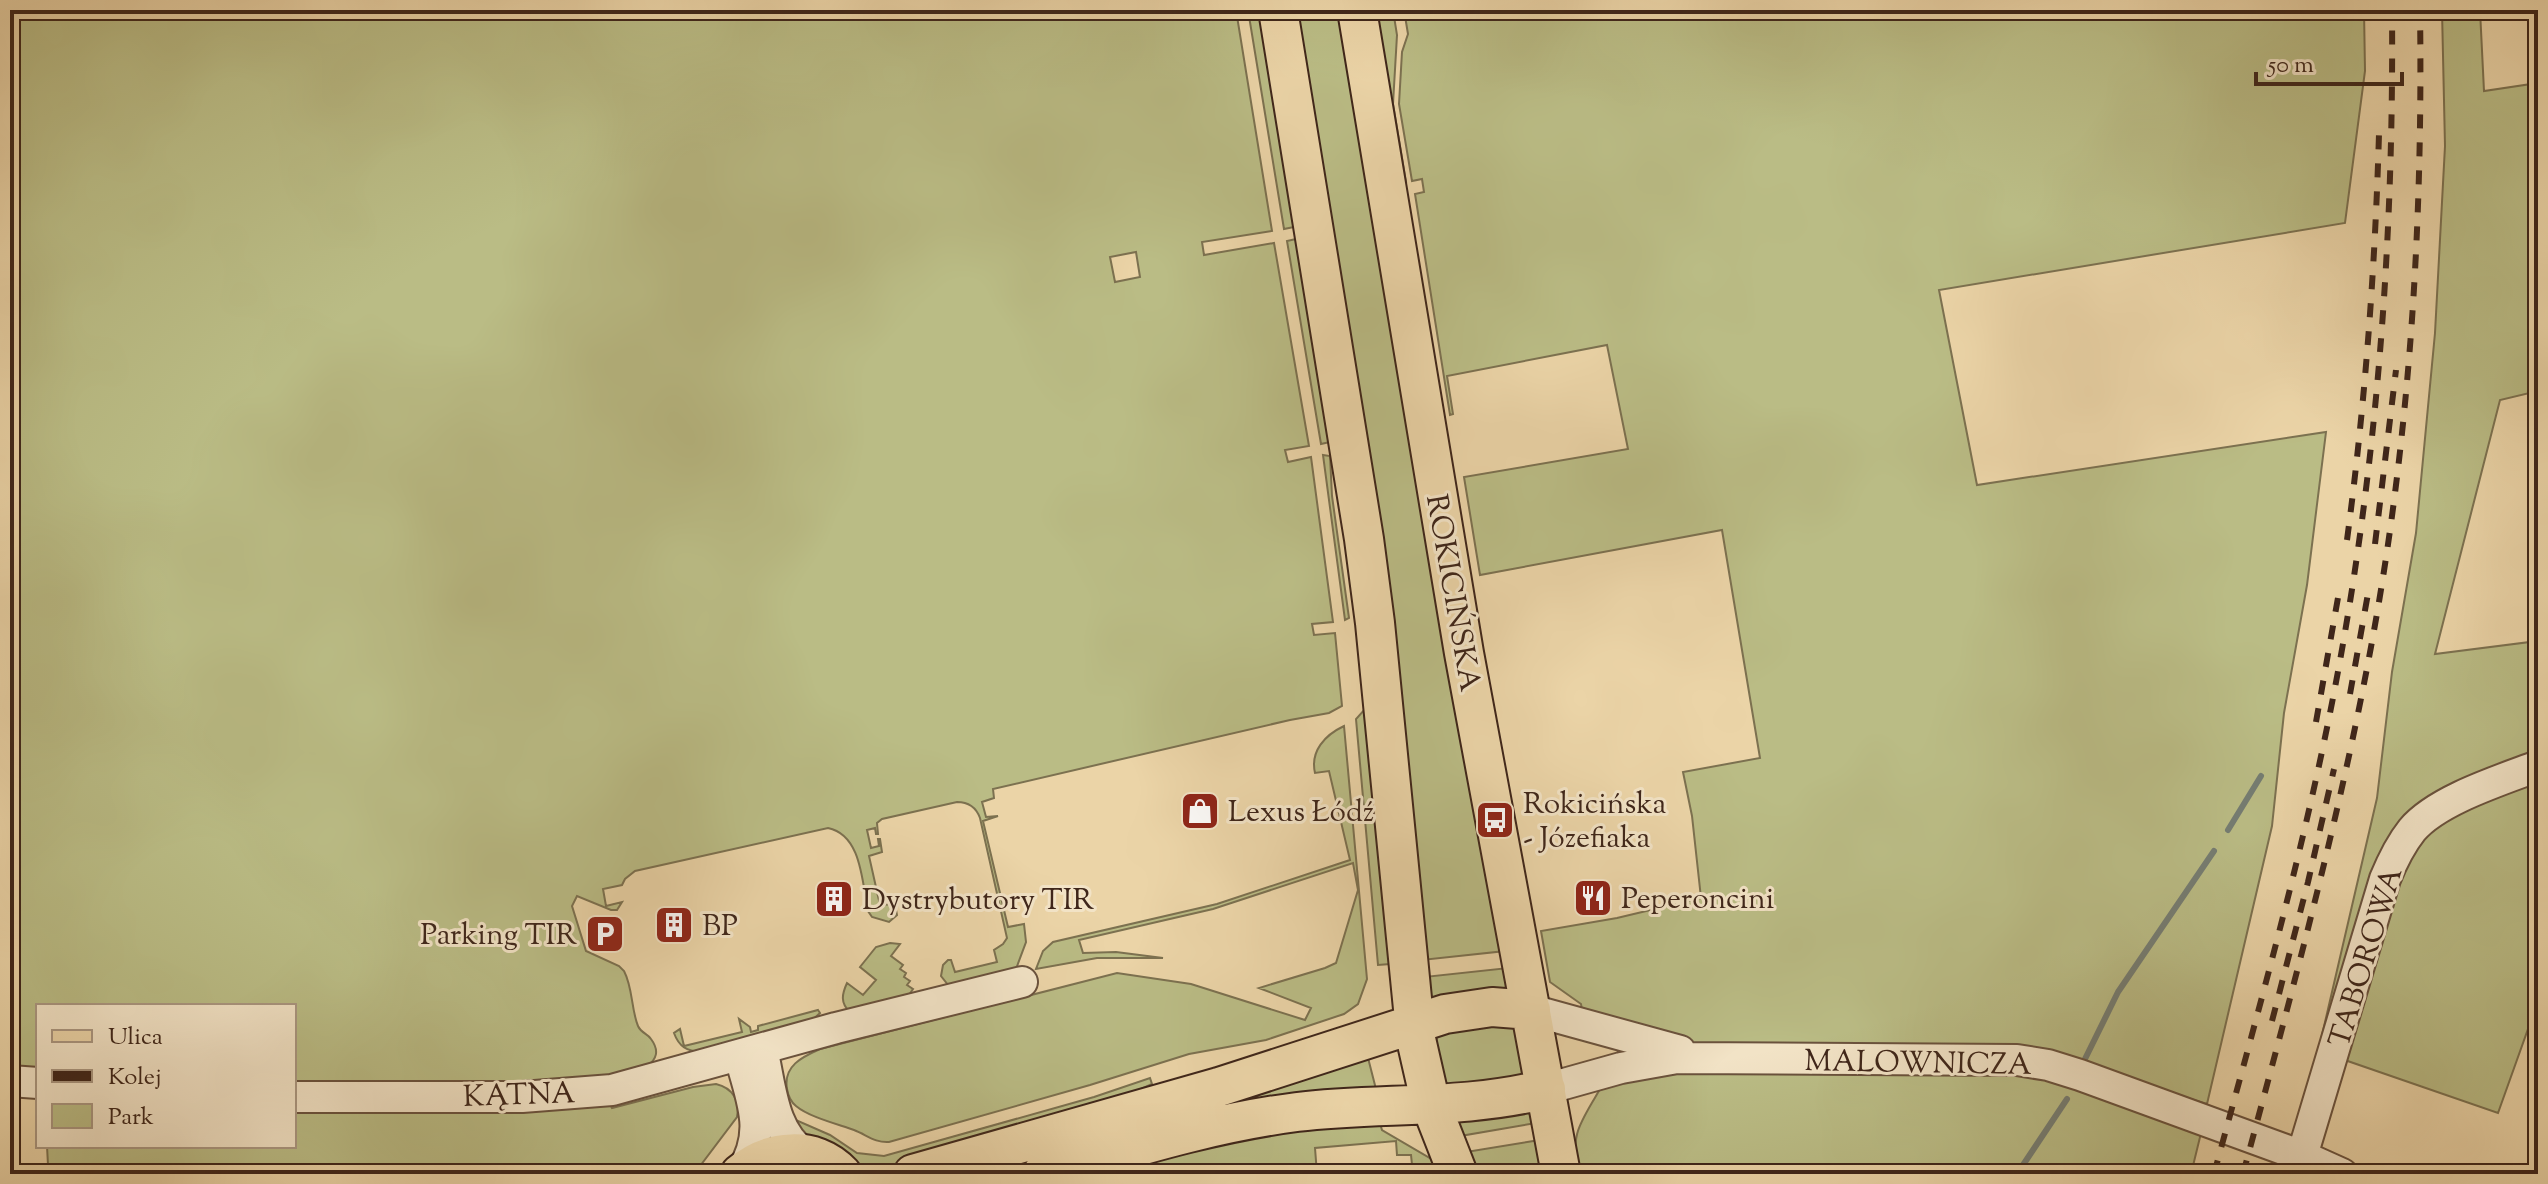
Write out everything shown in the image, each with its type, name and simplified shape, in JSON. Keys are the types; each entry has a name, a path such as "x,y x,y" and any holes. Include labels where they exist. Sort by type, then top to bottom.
{"main road":[{"path":"1278,10 1364,539 1379,654 1419,1058 1431,1105 1458,1174"},
{"name":"ROKICIŃSKA","path":"1357,10 1464,653 1561,1174"},
{"path":"913,1174 1219,1087 1414,1023 1477,1008 1531,1010"},
{"path":"1042,1174 1145,1144 1252,1118 1301,1111 1499,1100 1546,1089"},
{"path":"741,1173 765,1158 784,1154 832,1168"}],"street":[{"name":"TABOROWA","path":"2296,1165 2385,879 2402,845 2420,822 2446,804 2538,766"},
{"name":"KĄTNA","path":"296,1097 522,1097 612,1090 1022,982"},
{"name":"MALOWNICZA","path":"1531,1010 1663,1048 1715,1057"},
{"path":"751,1052 783,1132 794,1147 832,1168"},
{"path":"741,1173 754,1147 757,1130 751,1052"},
{"name":"MALOWNICZA","path":"1546,1089 1643,1063 1677,1058 2001,1059 2031,1062 2080,1075 2296,1165 2342,1174"},
{"path":"10,1081 36,1083"}],"green space":[{"path":"10,10 1236,10 1272,231 1202,242 1204,255 1274,243 1309,446 1285,450 1288,462 1311,457 1333,622 1312,624 1314,635 1335,633 1342,706 1329,713 993,789 994,798 982,802 986,817 998,816 983,821 1008,927 1024,924 1026,942 1016,969 949,986 941,976 943,965 948,960 951,960 955,972 997,962 994,950 1007,938 980,818 974,808 957,802 882,819 877,823 878,834 875,828 867,830 871,848 879,846 880,839 882,852 869,856 880,905 895,904 897,915 889,922 872,917 868,911 862,874 854,850 839,832 828,828 635,871 622,885 603,889 606,906 622,902 617,910 577,896 572,906 586,951 624,971 638,1026 656,1048 651,1063 644,1068 611,1080 296,1090 296,1004 36,1004 36,1075 10,1071","holes":["1136,252 1140,277 1115,282 1110,257"]},
{"path":"1248,10 1260,10 1294,227 1284,229"},
{"path":"1293,10 1341,10 1505,951 1422,960"},
{"path":"1376,10 1393,10 1397,35 1393,104 1406,182 1403,182"},
{"path":"1404,10 2364,10 2365,71 2345,223 1939,290 1977,485 2326,432 2307,585 2284,713 2272,826 2207,1104 2042,1053 1680,1042 1583,1016 1581,1004 1550,982 1541,931 1617,918 1701,898 1692,816 1683,772 1760,758 1722,530 1480,575 1464,477 1628,449 1607,345 1447,376 1453,414 1450,415 1415,194 1424,192 1422,179 1412,181 1399,104 1402,52 1408,34"},
{"path":"2442,10 2480,10 2484,91 2538,83 2538,391 2500,400 2435,654 2538,641 2538,759 2440,798 2319,1048 2377,798 2392,672 2416,533 2435,333 2445,146"},
{"path":"1296,239 1330,442 1321,444 1287,241"},
{"path":"1323,455 1330,456 1332,496 1349,618 1345,620"},
{"path":"1365,709 1390,964 1378,965 1356,719"},
{"path":"1344,726 1367,979 1358,1004 1344,1014 1266,1040 1189,1054 889,1142 875,1140 816,1117 791,1100 787,1081 791,1068 820,1049 1117,973 1191,984 1305,1020 1311,1008 1259,988 1336,963 1358,890 1353,863 1213,909 1079,940 1083,953 1116,952 1163,958 1097,958 1036,969 1043,951 1053,942 1217,904 1350,860 1329,771 1315,773 1314,765 1320,745"},
{"path":"2538,775 2538,1001 2498,1113 2339,1058 2383,908 2423,831"},
{"path":"900,944 891,956 903,965 900,969 910,981 907,985 913,989 904,1002 850,1012 843,998 847,983 863,995 876,980 860,967 876,947"},
{"path":"1508,968 1512,992 1432,1005 1424,977"},
{"path":"818,1010 820,1013 808,1024 701,1052 684,1047 674,1033 680,1029 684,1046 742,1032 739,1019 750,1027 751,1032 758,1030 758,1026"},
{"path":"1507,1021 1517,1030 1523,1071 1517,1081 1446,1085 1434,1045 1439,1033"},
{"path":"1366,1050 1378,1097 1168,1127 1004,1174 954,1174"},
{"path":"2030,1070 2202,1129 2191,1174 1576,1174 1576,1138 1600,1089 1599,1085 1648,1072"},
{"path":"1150,1078 1152,1084 1104,1106 883,1169 858,1164 833,1153 791,1122 796,1120 830,1135 857,1153 884,1156 1094,1097"},
{"path":"716,1084 734,1096 737,1106 737,1117 694,1174 10,1174 10,1164 48,1165 47,1148 296,1148 296,1103 607,1099 612,1108"},
{"path":"1529,1105 1536,1123 1460,1136 1454,1117"},
{"path":"1379,1120 1382,1130 1433,1160 1438,1174 1413,1174 1411,1155 1397,1155 1396,1141 1315,1148 1317,1174 1313,1170 1290,1171 1290,1174 1087,1174 1186,1146"},
{"path":"1540,1140 1546,1174 1474,1174 1466,1152"}],"waterway":[{"path":"2228,830 2261,776"},
{"path":"2084,1061 2118,992 2214,851"},
{"path":"2017,1174 2067,1099"}],"railway":[{"path":"2214,1174 2304,833 2329,718 2359,542 2379,366 2385,277 2390,188 2392,10"},
{"path":"2243,1174 2328,846 2358,714 2384,568 2396,489 2411,330 2419,170 2420,10"},
{"path":"2347,540 2368,337 2379,134"},
{"path":"2375,544 2396,370"},
{"path":"2350,694 2369,588"},
{"path":"2316,722 2339,592"},
{"path":"2272,1021 2334,769"}],"place":[{"name":"Lexus Łódź","path":"1200,811"},
{"name":"Rokicińska - Józefiaka","path":"1495,820"},
{"name":"Peperoncini","path":"1593,898"},
{"name":"Dystrybutory TIR","path":"834,899"},
{"name":"BP","path":"674,925"},
{"name":"Parking TIR","path":"605,934"}]}
